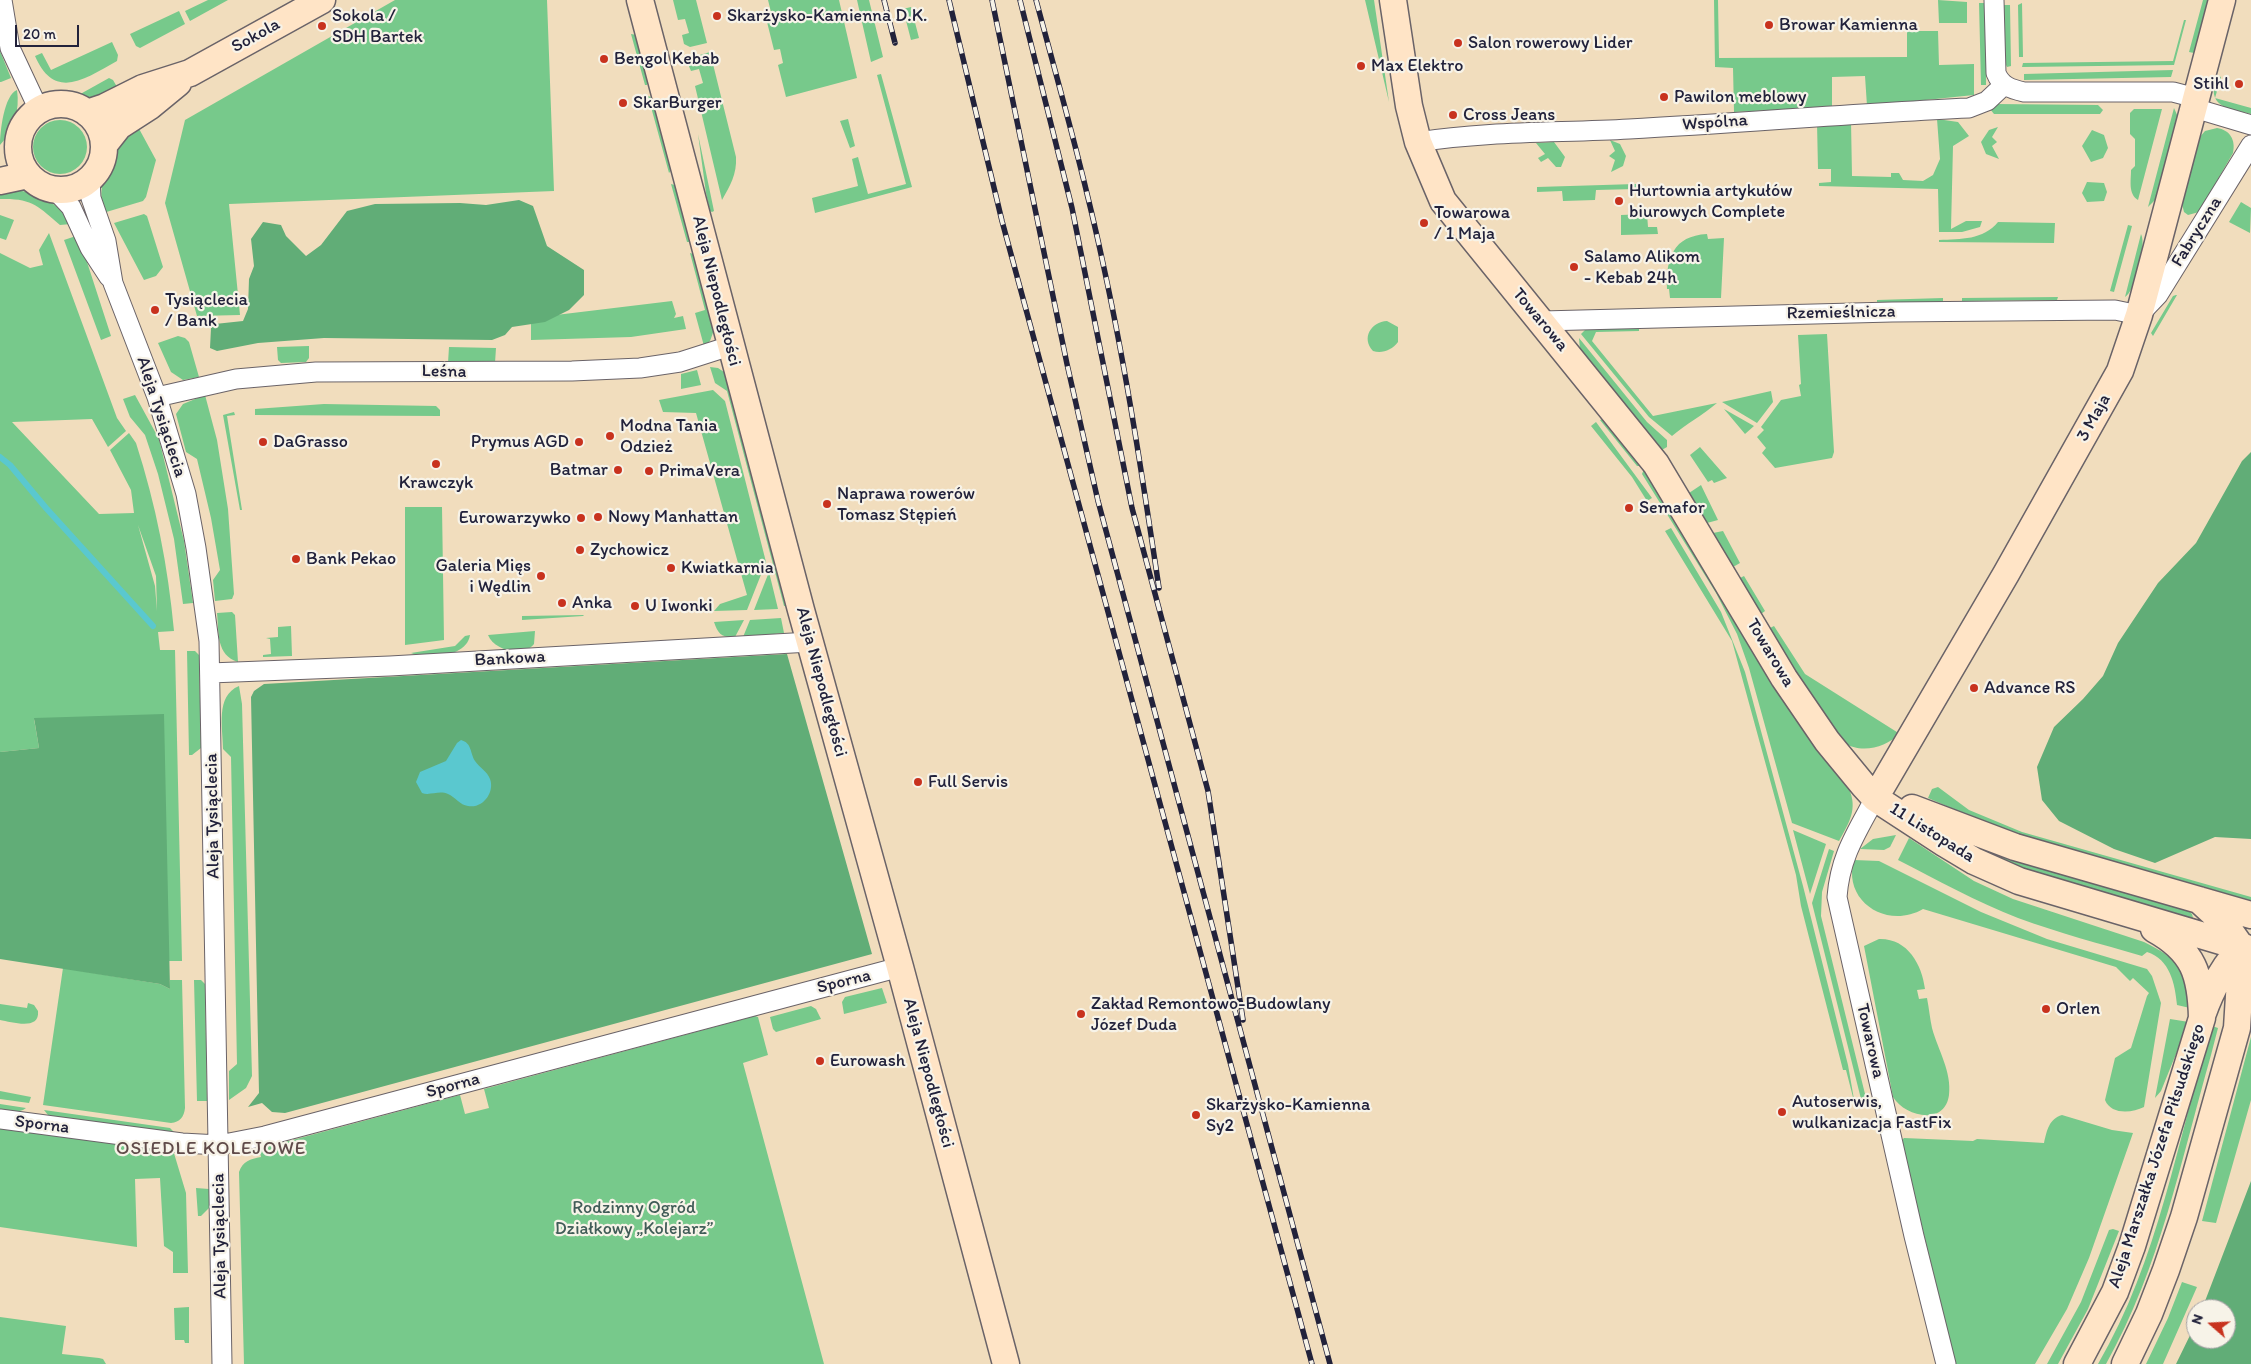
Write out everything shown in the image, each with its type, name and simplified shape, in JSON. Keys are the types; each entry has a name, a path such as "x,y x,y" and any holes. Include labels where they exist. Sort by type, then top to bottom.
{"street":[{"path":"2,0 10,48 39,110"},
{"name":"Sokola","path":"104,145 120,126 150,106 190,73 322,0"},
{"name":"Aleja Niepodległości","path":"640,0 730,346 900,967 1006,1364"},
{"name":"Towarowa","path":"1393,0 1409,106 1418,142 1443,201 1656,464 1784,678 1837,755 1875,798 1843,862 1839,875 1837,897 1946,1364"},
{"path":"1994,0 1996,73 2004,84 2024,92 2173,92 2195,103 2251,125"},
{"name":"3 Maja","path":"1875,798 2006,574 2115,380 2139,315 2222,0"},
{"name":"Sokola","path":"86,112 105,107 143,88 190,73"},
{"name":"Wspólna","path":"1418,142 1468,135 1629,129 1821,115 1969,108 1987,101 2004,84"},
{"path":"63,104 86,112 99,127 104,145 100,163 90,179 74,188 55,190 43,187 28,175 9,153 25,123 39,110 51,105 63,104"},
{"name":"Fabryczna","path":"2139,315 2158,295 2251,145"},
{"path":"0,181 28,175"},
{"name":"Aleja Tysiąclecia","path":"90,179 91,198 106,241 113,283 157,397 176,458 192,521 205,608 210,673 222,1364"},
{"name":"Aleja Tysiąclecia","path":"55,190 71,207 90,248 113,283"},
{"name":"Rzemieślnicza","path":"1542,321 1912,311 2115,310 2139,315"},
{"name":"Leśna","path":"157,397 231,380 272,374 316,372 562,372 640,368 680,362 730,346"},
{"name":"Bankowa","path":"210,673 482,661 810,642"},
{"name":"11 Listopada","path":"1875,798 1914,809 2015,847 2251,916"},
{"name":"11 Listopada","path":"1875,798 1974,861 2018,881 2127,915 2248,948"},
{"path":"2125,1364 2149,1314 2169,1262 2244,1017 2248,948 2226,924 2199,900"},
{"name":"Aleja Marszałka Józefa Piłsudskiego","path":"2077,1364 2115,1292 2132,1246 2202,1018 2201,989 2197,973 2181,947 2168,937 2127,915"},
{"path":"2202,1018 2208,998 2218,981 2248,948"},
{"name":"Sporna","path":"0,1119 182,1143 218,1145 265,1136 900,967"}],"green space":[{"path":"208,0 228,0 190,21 185,11"},
{"path":"395,0 547,0 554,191 229,204 240,315 197,316 165,203 185,120"},
{"path":"673,0 696,0 707,43 690,47 684,44 682,35 689,33 685,19 678,20"},
{"path":"768,0 839,0 857,78 786,97 778,65 783,63 780,49 774,50 765,14 771,12"},
{"path":"857,0 869,0 883,57 871,62"},
{"path":"1365,0 1374,0 1389,102"},
{"path":"1714,0 1718,0 1719,58 1907,57 1907,31 1938,31 1939,65 1974,64 1974,95 1867,106 1865,76 1832,77 1832,107 1734,112 1733,68 1715,67"},
{"path":"1938,0 1967,2 1967,23 1939,23"},
{"path":"2203,0 2208,0 2194,53 2189,52"},
{"path":"1979,3 1987,3 1986,85 1981,85"},
{"path":"2022,3 2023,57 2019,57 2018,5"},
{"path":"2004,5 2010,5 2011,66 2007,67 2005,63"},
{"path":"911,7 919,38 911,40 903,9"},
{"path":"179,11 185,24 140,48 136,46 130,34"},
{"path":"2184,20 2186,20 2174,65 2022,67 2023,63 2173,61"},
{"path":"631,34 637,35 649,80 647,85 645,85"},
{"path":"112,42 118,55 117,61 94,74 72,82 52,79 43,70 35,56 42,53 51,70"},
{"path":"0,51 11,78 1,82 0,82"},
{"path":"710,52 736,157 734,174 722,200 695,86 703,83 699,69 691,71 688,64 693,57"},
{"path":"2173,70 2171,77 2024,80 2024,74"},
{"path":"881,74 912,187 815,213 812,198 858,186 852,159 858,157 868,194 906,184 877,75"},
{"path":"2216,75 2221,77 2215,97 2214,86"},
{"path":"109,78 113,80 120,92 88,100 75,97"},
{"path":"17,90 18,105 15,119 9,133 0,145 6,106 13,93"},
{"path":"648,96 654,98 673,168 669,173"},
{"path":"2216,98 2251,108 2251,114 2226,107 2220,104"},
{"path":"1994,104 2098,105 2103,110 2100,114 1994,114 1990,109"},
{"path":"2174,108 2178,117 2157,198 2148,207"},
{"path":"2134,109 2162,109 2138,200 2133,194 2131,187 2131,170 2135,166 2135,139 2130,134 2130,113"},
{"path":"848,119 855,146 850,148 840,121"},
{"path":"1937,119 1958,122 1969,136 1953,146 1951,229 1966,221 1982,221 1980,227 1962,232 1939,232 1938,189 1819,186 1819,183 1831,182 1831,169 1818,169 1817,123 1851,121 1852,176 1891,177 1891,173 1899,173 1903,180 1923,181 1933,175 1940,159"},
{"path":"55,120 65,120 75,124 83,132 87,147 83,162 75,170 65,174 55,174 45,170 37,162 33,152 33,142 37,132 45,124"},
{"path":"137,125 156,160 146,197 143,201 103,213 101,199 104,175 114,155"},
{"path":"1998,127 1992,137 1997,142 1992,146 1999,159 1986,154 1981,142 1989,130"},
{"path":"2217,128 2229,133 2231,136 2234,144 2233,153 2199,212 2188,215 2184,212 2182,204 2199,138 2205,131"},
{"path":"2092,130 2104,135 2108,148 2103,158 2091,162 2082,146"},
{"path":"698,134 714,211 712,212 710,211 706,193"},
{"path":"1610,140 1620,144 1626,156 1623,166 1611,172 1615,160 1609,156 1615,151"},
{"path":"1554,142 1565,157 1561,167 1556,167 1548,158 1541,162 1538,158 1545,154 1536,143"},
{"path":"2087,182 2104,183 2107,192 2104,201 2087,202 2082,193"},
{"path":"671,184 678,186 691,237 689,242 687,242"},
{"path":"1636,184 1636,189 1596,190 1595,200 1563,201 1562,191 1537,192 1537,187"},
{"path":"0,189 22,191 41,196 57,207 71,224 60,225 40,208 27,202 0,199"},
{"path":"519,200 533,206 547,246 584,270 584,295 569,310 545,322 512,327 505,335 492,340 324,338 258,343 217,351 210,348 211,328 215,324 243,321 248,309 249,279 254,266 251,239 263,222 281,225 286,236 306,256 321,245 347,211 375,204 460,203 486,205"},
{"path":"2241,202 2251,208 2250,233 2229,222"},
{"path":"144,214 147,216 163,267 156,276 144,280 114,223"},
{"path":"1647,214 1648,227 1657,227 1658,234 1621,235 1621,215"},
{"path":"0,215 14,220 6,240 0,238"},
{"path":"1998,222 2055,223 2054,243 1939,242 1939,240 1963,239 1979,235 1992,228"},
{"path":"2128,225 2132,226 2114,292 2110,291"},
{"path":"49,233 117,418 126,431 108,447 92,419 12,422 99,514 134,513 131,490 110,450 129,433 136,443 150,489 160,536 174,631 158,632 160,650 175,650 182,961 164,961 34,719 39,748 0,752 0,253 30,268 43,265 39,250","holes":["138,525 156,576 157,611 155,586"]},
{"path":"1707,234 1708,239 1724,238 1721,298 1670,298 1669,289 1667,289 1667,278 1670,259 1674,251 1686,239"},
{"path":"2141,234 2142,248 2139,268 2133,287 2125,297"},
{"path":"76,236 87,262 111,336 101,340 64,240"},
{"path":"690,253 697,255 714,330 710,341 704,346 695,313 705,310"},
{"path":"2177,295 2153,336 2151,333 2173,296"},
{"path":"2058,297 2057,300 1962,301 1962,298"},
{"path":"1943,298 1943,302 1877,302 1877,300"},
{"path":"672,301 676,314 674,318 683,316 686,329 631,337 531,340 531,318"},
{"path":"1387,321 1398,327 1398,342 1387,351 1373,351 1368,341 1368,336 1376,324"},
{"path":"1639,325 1639,331 1596,332 1592,341 1653,416 1717,403 1672,436 1649,417 1581,334 1586,329"},
{"path":"1827,334 1834,452 1832,458 1775,468 1762,453 1766,448 1757,437 1764,430 1761,427 1781,400 1801,396 1798,335"},
{"path":"178,336 185,338 189,342 199,377 183,380 171,372 158,343"},
{"path":"1579,338 1647,422 1667,440 1667,447 1660,451 1580,350"},
{"path":"309,346 309,358 306,362 281,363 278,360 277,347"},
{"path":"449,347 496,348 495,363 448,363"},
{"path":"710,367 718,368 727,374 791,607 784,606 727,391 715,383"},
{"path":"697,370 701,385 681,389 681,374"},
{"path":"713,390 725,401 766,562 747,610 714,611 720,604 747,595 696,413 663,412 659,400"},
{"path":"1771,391 1773,402 1757,423 1722,402"},
{"path":"135,395 159,439 184,541 193,603 183,604 174,539 158,474 145,435 130,417 123,399"},
{"path":"205,395 217,440 228,509 234,594 232,599 215,601 213,580 220,570 211,518 197,459 186,452 176,414 183,404"},
{"path":"324,404 436,406 440,410 440,416 255,415 255,409"},
{"path":"1724,409 1754,426 1745,434"},
{"path":"234,412 235,415 227,416 242,510 240,510 223,415"},
{"path":"1605,418 1642,466 1637,466 1600,420"},
{"path":"1596,422 1652,498 1647,501 1632,477 1591,426"},
{"path":"1700,447 1727,478 1714,483 1712,480 1708,482 1690,455"},
{"path":"2251,452 2251,839 2215,837 2155,863 2114,849 2059,821 2042,800 2037,767 2054,727 2083,699 2103,676 2118,643 2158,583 2196,543 2242,461"},
{"path":"1644,469 1772,682 1849,789 1853,803 1851,816 1839,841 1792,823 1749,668 1737,634 1716,593 1642,474"},
{"path":"1701,485 1718,520 1707,523 1689,493"},
{"path":"405,507 442,507 444,640 405,645"},
{"path":"1671,528 1721,612 1745,672 1803,886 1848,1065 1855,1105 1846,1070 1843,1070 1801,906 1796,875 1732,641 1665,531"},
{"path":"1723,531 1740,563 1733,567 1713,533"},
{"path":"769,572 778,609 754,610"},
{"path":"1744,576 1765,611 1761,614 1740,578"},
{"path":"232,612 235,615 238,662 231,659 222,649 219,635 217,613"},
{"path":"522,616 583,616 522,620"},
{"path":"781,618 784,633 743,637 750,620"},
{"path":"744,620 735,637 727,637 721,634 714,622"},
{"path":"291,626 292,656 263,657 263,655 271,654 270,639 266,638 278,637 278,627"},
{"path":"1774,626 1805,674 1900,734 1887,743 1873,748 1858,748 1843,742 1826,721 1780,646 1770,628"},
{"path":"535,631 534,644 529,648 517,651 496,645 488,635"},
{"path":"470,635 462,648 446,655 427,656 411,653 455,646 465,636"},
{"path":"187,651 195,651 199,655 201,748 192,755 189,755"},
{"path":"787,654 872,954 285,1113 272,1112 262,1103 248,1107 259,1093 251,697 254,691 264,684"},
{"path":"239,686 242,704 252,1076 246,1088 229,1100 229,1071 237,1064 231,757 223,749 222,713 226,697"},
{"path":"164,714 170,989 160,984 0,959 0,752 39,748 34,718"},
{"path":"1938,787 1969,810 2022,832 2251,897 2251,903 2018,837 1928,798 1932,789"},
{"path":"1793,830 1826,844 1810,894"},
{"path":"1896,835 1890,847 1884,850 1860,849 1873,839"},
{"path":"1909,838 1974,881 2013,899 2144,942 2165,954 2179,967 2183,975 2187,984 2190,1008 2177,1005 2170,973 2155,955 2147,952 2142,956 2049,929 1972,898 1898,860"},
{"path":"1829,849 1834,851 1822,892 1821,916 1867,1102 1862,1103 1812,903"},
{"path":"1992,854 2189,911 2193,918 2190,921 2021,870 1991,856"},
{"path":"1854,860 1879,861 1981,912 2047,939 2147,969 2152,976 2161,1003 2144,1107 2134,1111 2122,1111 2112,1108 2105,1100 2115,1058 2131,1048 2149,993 2133,978 2130,981 2116,967 1923,909 1909,915 1895,916 1882,914 1870,908 1861,899 1855,888 1852,875"},
{"path":"1879,939 1898,943 1905,948 1917,962 1923,980 1925,989 1917,990 1919,999 1927,998 1932,1028 1947,1069 1949,1086 1946,1105 1933,1115 1915,1113 1906,1109 1893,1097 1864,946"},
{"path":"63,968 160,984 170,989 170,980 182,980 185,1108 183,1116 179,1120 171,1123 43,1105"},
{"path":"194,980 201,980 205,984 207,1101 197,1101"},
{"path":"882,988 887,1003 844,1014 842,1002 845,997"},
{"path":"28,1003 34,1005 38,1011 35,1021 24,1024 0,1020 0,1004 27,1008"},
{"path":"811,1006 816,1009 821,1019 776,1032 773,1029 770,1017"},
{"name":"Rodzinny Ogród Działkowy „Kolejarz”","path":"755,1016 758,1017 768,1055 743,1063 824,1364 244,1364 239,1172 247,1161 261,1157 259,1149 460,1095 465,1114 489,1108 484,1089"},
{"path":"2170,1019 2189,1022 2161,1091 2155,1098"},
{"path":"2212,1026 2218,1028 2179,1174 2155,1252 2125,1327 2106,1364 2098,1364 2119,1324 2137,1283 2152,1241"},
{"path":"2251,1037 2251,1100 2216,1223 2202,1221"},
{"path":"0,1091 31,1097 29,1103 0,1099"},
{"path":"0,1104 26,1108 17,1112 0,1110"},
{"path":"44,1110 170,1128 175,1133 54,1117 48,1115"},
{"path":"2062,1115 2112,1130 2133,1133 2089,1258 2067,1309 2035,1364 1952,1364 1944,1316 1901,1141 1904,1138 1973,1141 1977,1139 2044,1143 2051,1122"},
{"path":"0,1127 129,1145 130,1150 131,1144 173,1150 186,1193 188,1273 173,1273 173,1252 164,1246 160,1178 135,1179 137,1247 0,1227"},
{"path":"2251,1181 2251,1364 2176,1364 2186,1344 2186,1349 2236,1349 2236,1299 2206,1299"},
{"path":"196,1188 209,1189 209,1208 201,1216 198,1216"},
{"path":"2109,1230 2119,1231 2088,1309 2058,1364 2047,1364 2081,1302"},
{"path":"2182,1282 2197,1287 2192,1299 2186,1299 2186,1312 2163,1364 2146,1364 2168,1318"},
{"path":"189,1307 189,1343 185,1343 184,1340 175,1340 174,1308"},
{"path":"0,1317 66,1326 62,1354 99,1358 103,1359 106,1364 0,1364"}],"water":[{"path":"461,740 467,743 475,761 490,779 491,789 489,794 478,805 468,806 462,804 451,795 445,793 422,793 416,782 420,772 446,761 457,743"}],"waterway":[{"path":"0,457 10,465 46,508 153,626"}],"railway":[{"path":"884,0 895,43"},
{"path":"949,0 1002,221 1312,1364"},
{"path":"992,0 1067,364 1098,501 1330,1364"},
{"path":"1020,0 1072,208 1132,508 1208,791 1243,1020"},
{"path":"1036,0 1097,234 1127,388 1159,588"}],"place":[{"name":"Skarżysko-Kamienna D.K.","path":"717,16"},
{"name":"Browar Kamienna","path":"1769,25"},
{"name":"Sokola / SDH Bartek","path":"322,26"},
{"name":"Salon rowerowy Lider","path":"1458,43"},
{"name":"Bengol Kebab","path":"604,59"},
{"name":"Max Elektro","path":"1361,66"},
{"name":"Stihl","path":"2239,84"},
{"name":"Pawilon meblowy","path":"1664,97"},
{"name":"SkarBurger","path":"623,103"},
{"name":"Cross Jeans","path":"1453,115"},
{"name":"Hurtownia artykułów biurowych Complete","path":"1619,201"},
{"name":"Towarowa / 1 Maja","path":"1424,223"},
{"name":"Salamo Alikom - Kebab 24h","path":"1574,267"},
{"name":"Tysiąclecia / Bank","path":"155,310"},
{"name":"Modna Tania Odzież","path":"610,436"},
{"name":"DaGrasso","path":"263,442"},
{"name":"Prymus AGD","path":"579,442"},
{"name":"Krawczyk","path":"436,464"},
{"name":"Batmar","path":"618,470"},
{"name":"PrimaVera","path":"649,471"},
{"name":"Naprawa rowerów Tomasz Stępień","path":"827,504"},
{"name":"Semafor","path":"1629,508"},
{"name":"Nowy Manhattan","path":"598,517"},
{"name":"Eurowarzywko","path":"581,518"},
{"name":"Zychowicz","path":"580,550"},
{"name":"Bank Pekao","path":"296,559"},
{"name":"Kwiatkarnia","path":"671,568"},
{"name":"Galeria Mięs i Wędlin","path":"541,576"},
{"name":"Anka","path":"562,603"},
{"name":"U Iwonki","path":"635,606"},
{"name":"Advance RS","path":"1974,688"},
{"name":"Full Servis","path":"918,782"},
{"name":"Orlen","path":"2046,1009"},
{"name":"Zakład Remontowo-Budowlany Józef Duda","path":"1081,1014"},
{"name":"Eurowash","path":"820,1061"},
{"name":"Autoserwis, wulkanizacja FastFix","path":"1782,1112"},
{"name":"Skarżysko-Kamienna Sy2","path":"1196,1115"}],"district":[{"name":"OSIEDLE KOLEJOWE","path":"211,1149"}]}
